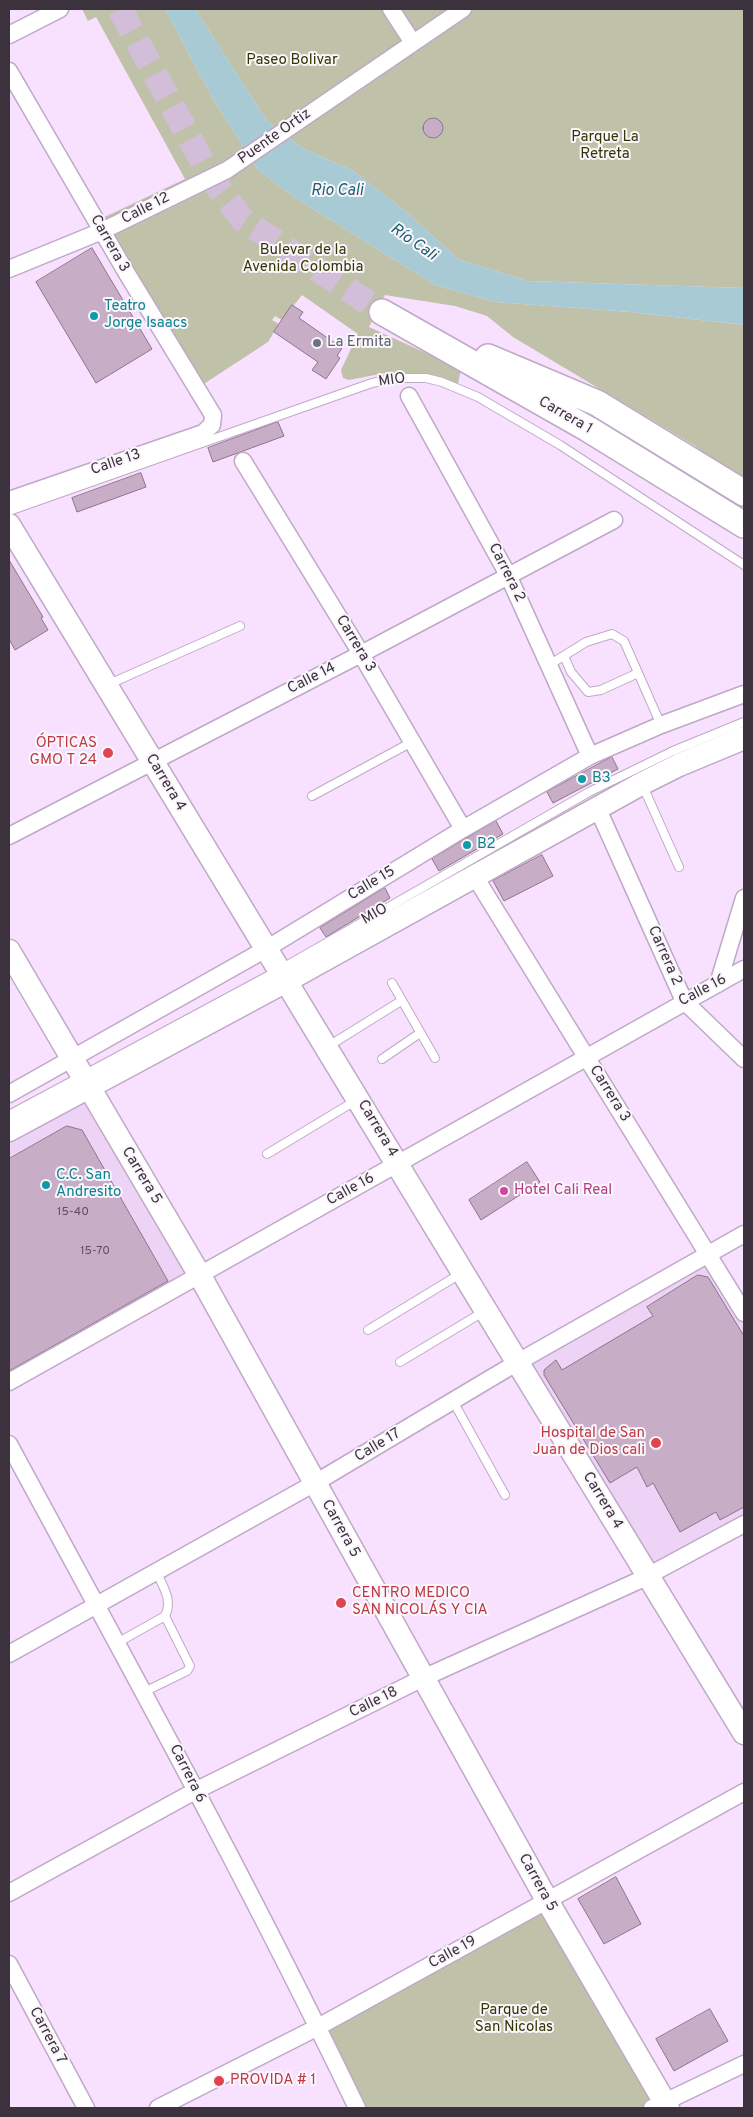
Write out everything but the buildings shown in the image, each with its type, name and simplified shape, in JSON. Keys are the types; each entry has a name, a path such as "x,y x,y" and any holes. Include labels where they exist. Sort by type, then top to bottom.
{"main road":[{"name":"Carrera 1","path":"744,493 597,403 382,312 588,430 744,526"}],"street":[{"path":"9,35 60,9"},
{"path":"391,9 412,43"},
{"name":"Puente Ortiz","path":"227,170 463,9"},
{"name":"Carrera 3","path":"9,71 102,231 213,415"},
{"name":"Calle 12","path":"9,269 102,231 227,170"},
{"name":"Carrera 2","path":"409,396 508,575 590,756"},
{"name":"Calle 13","path":"9,500 203,433 212,425 213,415"},
{"name":"Carrera 3","path":"243,461 361,654 464,829"},
{"name":"Calle 14","path":"9,836 361,654 614,520"},
{"name":"Carrera 4","path":"9,525 282,976 359,1099 485,1311 744,1732"},
{"name":"Calle 15","path":"9,1130 81,1073 266,949 464,829 590,756 661,725 744,694"},
{"name":"Calle 15","path":"9,1094 81,1073 282,976 641,784 680,764 744,738"},
{"name":"Carrera 2","path":"597,807 684,1001 744,1059"},
{"name":"Carrera 3","path":"474,875 744,1313"},
{"path":"718,984 744,898"},
{"name":"Carrera 5","path":"9,951 199,1274 662,2106"},
{"name":"Calle 16","path":"9,1382 398,1164 586,1056 744,969"},
{"name":"Calle 17","path":"9,1654 315,1483 518,1362 744,1234"},
{"name":"Carrera 6","path":"9,1444 144,1692 318,2027 357,2108"},
{"name":"Calle 18","path":"9,1893 195,1791 423,1678 648,1576 744,1524"},
{"name":"Calle 19","path":"158,2108 318,2027 548,1902 744,1792"},
{"name":"Carrera 7","path":"9,1964 86,2108"},
{"path":"662,2106 744,2064"}],"lane":[{"name":"MIO","path":"9,510 372,384 398,378 426,378 461,389 522,421 744,565"},
{"path":"106,685 240,626"},
{"path":"549,665 586,642 612,634 624,641 661,725"},
{"path":"564,656 571,672 588,692 600,690 638,673"},
{"name":"MIO","path":"282,976 589,792 673,751 744,722"},
{"path":"312,796 412,742"},
{"path":"641,784 679,867"},
{"path":"392,983 435,1058"},
{"path":"327,1047 401,1001"},
{"path":"382,1059 420,1033"},
{"path":"9,1115 81,1073"},
{"path":"267,1154 359,1099"},
{"path":"368,1330 462,1273"},
{"path":"400,1362 485,1311"},
{"path":"453,1401 505,1495"},
{"path":"117,1643 165,1616 169,1604 168,1596 156,1572"},
{"path":"144,1692 187,1671 190,1666 165,1616"}],"shaded area":[{"path":"80,1094 188,1279 9,1380 9,1134"},
{"name":"Hospital de San Juan de Dios cali","path":"708,1254 744,1313 744,1524 648,1576 528,1357"}],"green space":[{"name":"Bulevar de la Avenida Colombia","path":"82,9 165,9 213,99 258,170 297,199 435,285 496,302 630,312 744,325 744,485 695,446 513,337 487,316 455,306 385,295 369,327 461,369 458,384 424,373 385,373 349,380 343,378 341,370 358,334 302,295 282,320 275,316 272,320 279,324 268,342 196,389 96,221 185,179 96,17 88,21"},
{"name":"Parque La Retreta","path":"195,9 744,9 744,288 527,281 458,259 405,211 352,170 304,149 267,121"},
{"name":"Parque de San Nicolas","path":"548,1902 665,2102 652,2108 357,2108 318,2027"}],"water":[{"name":"Rio Cali","path":"165,9 195,9 267,121 304,149 352,170 405,211 458,259 527,281 744,288 744,325 630,312 496,302 435,285 297,199 258,170 213,99"}],"tunnel":[{"path":"120,9 211,178 243,220 382,312"}],"place":[{"name":"Teatro Jorge Isaacs","path":"94,316"},
{"name":"La Ermita","path":"317,343"},
{"name":"ÓPTICAS GMO T 24","path":"108,753"},
{"name":"B3","path":"582,779"},
{"name":"B2","path":"467,845"},
{"name":"C.C. San Andresito","path":"46,1185"},
{"name":"Hotel Cali Real","path":"504,1191"},
{"name":"Hospital de San Juan de Dios cali","path":"656,1443"},
{"name":"CENTRO MEDICO SAN NICOLÁS Y CIA","path":"341,1603"},
{"name":"PROVIDA # 1","path":"219,2081"}],"park label":[{"name":"Paseo Bolivar","path":"292,61"}],"water label":[{"name":"Río Cali","path":"413,243"}]}
